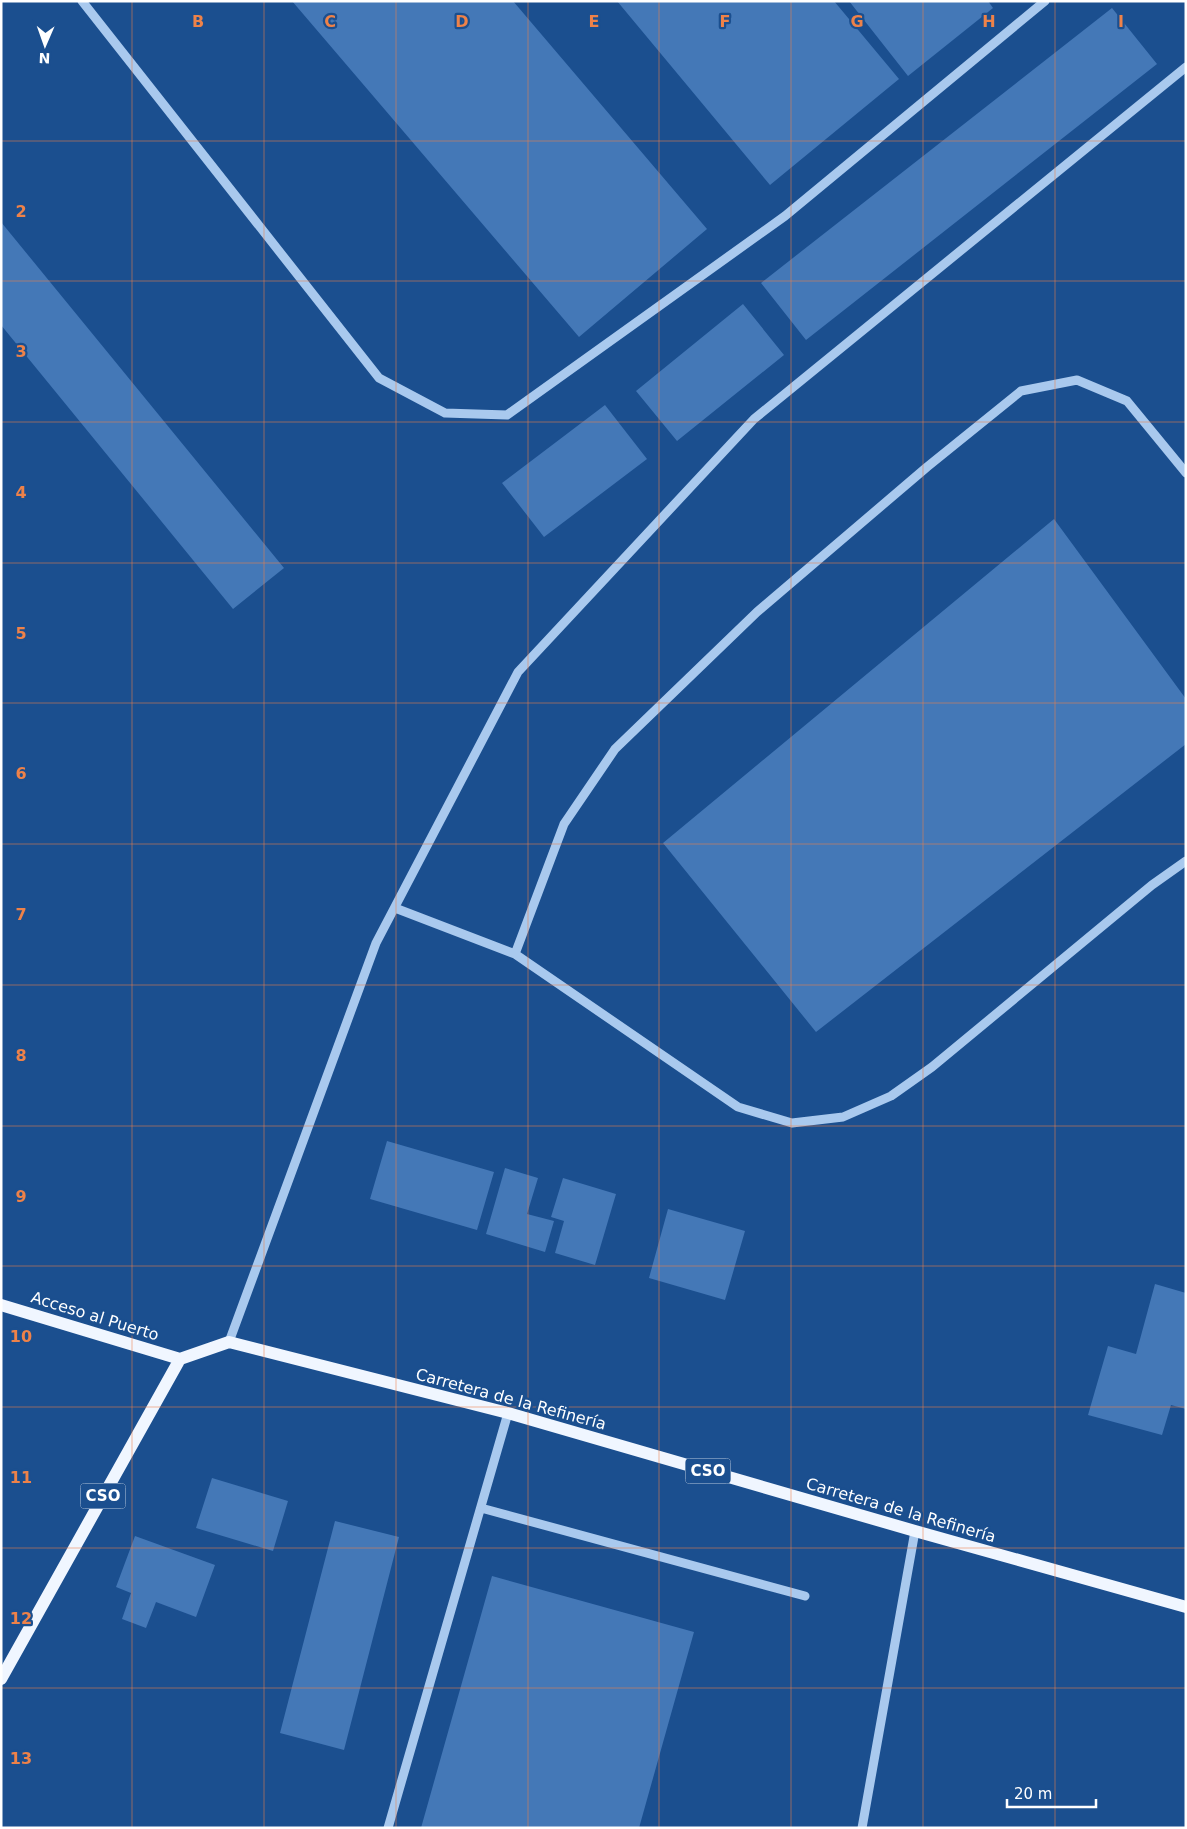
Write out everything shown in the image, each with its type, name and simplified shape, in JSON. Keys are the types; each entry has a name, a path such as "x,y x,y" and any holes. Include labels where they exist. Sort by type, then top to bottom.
{"main road":[{"name":"Acceso al Puerto","path":"1,1305 180,1359"},
{"path":"180,1359 230,1342"},
{"name":"Carretera de la Refinería","path":"230,1342 508,1413 1186,1607"},
{"name":"CSO","path":"1,1679 180,1359"}],"street":[{"path":"82,1 379,378 445,413 507,415 784,216 1045,1"},
{"path":"230,1342 376,943 518,672 754,419 1186,67"},
{"path":"515,954 564,824 614,749 757,612 927,466 1021,391 1077,380 1126,400 1186,473"},
{"path":"395,908 515,954 738,1107 792,1123 843,1117 891,1096 932,1067 1152,886 1186,861"},
{"path":"388,1828 508,1413"},
{"path":"481,1508 805,1596"},
{"path":"862,1828 915,1531"}],"building":[{"path":"292,1 513,1 707,229 579,337"},
{"path":"617,1 834,1 899,79 770,185"},
{"path":"849,1 988,1 993,8 908,76"},
{"path":"1112,8 1157,64 806,340 761,283"},
{"path":"1,222 284,568 233,609 1,325"},
{"path":"743,304 784,355 677,441 636,391"},
{"path":"605,405 647,459 544,537 502,483"},
{"path":"1054,519 1186,699 1186,744 816,1032 663,843"},
{"path":"387,1141 494,1172 477,1230 370,1199"},
{"path":"505,1168 538,1178 527,1214 554,1221 545,1252 486,1234"},
{"path":"563,1178 616,1194 595,1265 555,1253 564,1221 551,1217"},
{"path":"668,1209 745,1231 725,1300 649,1278"},
{"path":"1155,1284 1186,1293 1186,1409 1171,1405 1162,1435 1088,1415 1108,1346 1136,1354"},
{"path":"212,1478 288,1501 273,1551 196,1528"},
{"path":"335,1521 399,1537 344,1750 280,1733"},
{"path":"135,1536 215,1565 196,1617 156,1602 146,1628 122,1619 131,1593 116,1587"},
{"path":"492,1576 694,1632 639,1828 421,1828"}]}
